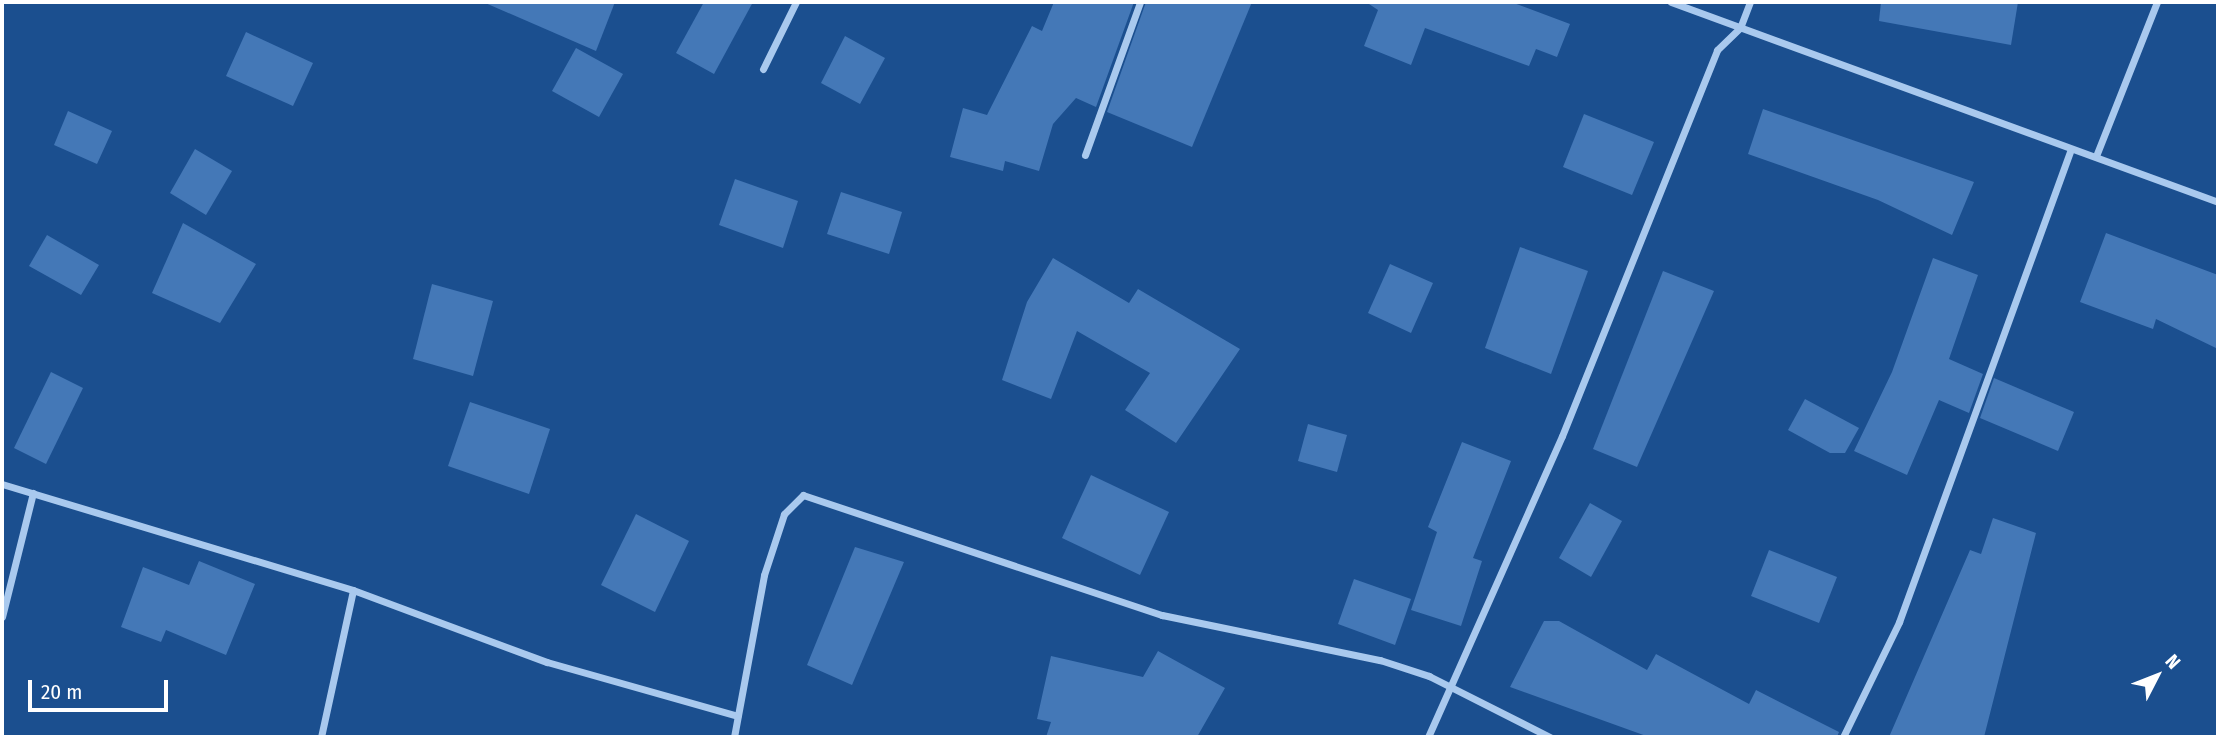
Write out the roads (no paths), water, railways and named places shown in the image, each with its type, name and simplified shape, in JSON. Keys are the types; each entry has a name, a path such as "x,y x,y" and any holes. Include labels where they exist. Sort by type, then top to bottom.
{"street":[{"path":"763,69 796,2"},
{"path":"1085,155 1140,2"},
{"path":"1671,2 2218,202"},
{"path":"1428,737 1451,691 1717,50 1740,28 1750,2"},
{"path":"2096,156 2157,2"},
{"path":"1843,737 1899,622 2071,149"},
{"path":"2,484 353,590 547,662 738,716"},
{"path":"2,617 33,493"},
{"path":"734,737 764,575 784,514 803,495 1042,579 1162,615 1380,660 1429,676 1451,691 1550,737"},
{"path":"321,737 353,590"}]}
